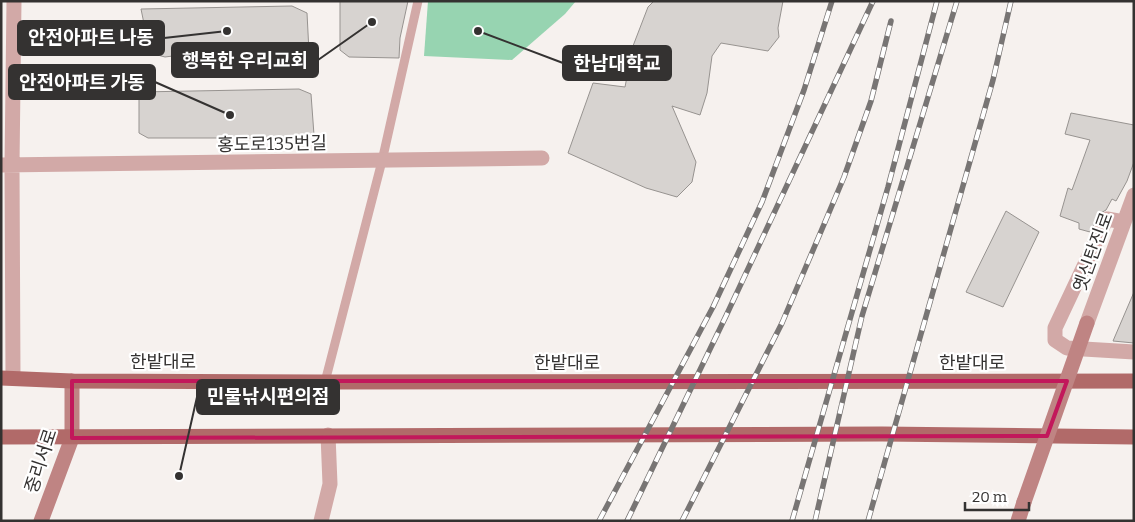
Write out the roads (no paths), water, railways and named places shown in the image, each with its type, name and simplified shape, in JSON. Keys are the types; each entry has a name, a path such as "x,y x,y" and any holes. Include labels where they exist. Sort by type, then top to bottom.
{"main road":[{"name":"한밭대로","path":"7,378 72,381 325,382 1134,381"},
{"path":"1,437 882,434 1134,437"}],"street":[{"path":"7,378 7,165 14,1"},
{"name":"홍도로135번길","path":"7,165 542,158"},
{"name":"옛신탄진로","path":"1018,521 1134,195"},
{"path":"1124,222 1107,219 1054,328 1055,340 1067,348 1134,352"},
{"name":"중리서로","path":"41,521 72,438 72,381"},
{"path":"321,521 330,484 328,435"}],"lane":[{"path":"325,382 382,161 418,1"}],"railway":[{"path":"599,521 713,307 762,202 804,90 832,1"},
{"path":"627,521 726,316 873,1"},
{"path":"792,521 888,187 937,1"},
{"path":"815,521 862,316 957,1"},
{"path":"868,521 993,80 1011,1"},
{"path":"682,521 782,323 844,177 871,101 891,21"}],"place":[{"name":"행복한 우리교회","path":"372,22"},
{"name":"안전아파트 나동","path":"227,31"},
{"name":"한남대학교","path":"478,31"},
{"name":"안전아파트 가동","path":"230,115"},
{"name":"민물낚시편의점","path":"179,476"}]}
